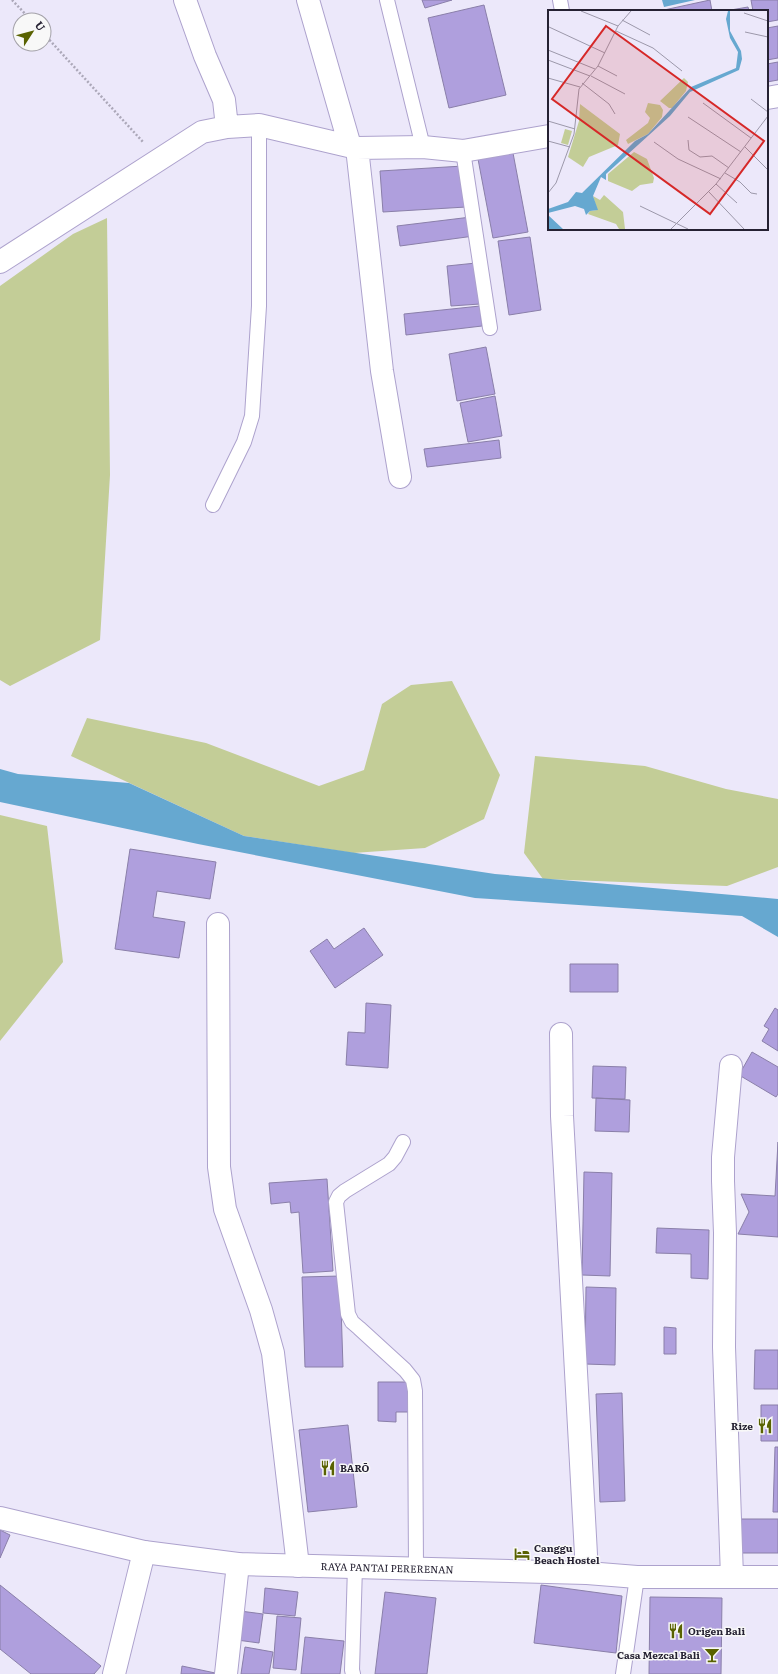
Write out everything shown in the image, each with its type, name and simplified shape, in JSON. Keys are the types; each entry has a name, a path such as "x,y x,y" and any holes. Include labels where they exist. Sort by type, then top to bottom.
{"street":[{"path":"185,0 205,56 224,100 227,127"},
{"path":"308,0 353,147 382,371 400,477"},
{"path":"768,98 778,96"},
{"path":"0,262 202,132 227,127 259,125 353,147 423,147 463,151 548,136"},
{"path":"218,924 219,1167 225,1209 260,1310 273,1353 298,1566"},
{"path":"561,1034 562,1116 587,1573"},
{"path":"731,1066 723,1157 723,1181 725,1233 724,1347 732,1577"},
{"name":"RAYA PANTAI PERERENAN","path":"0,1518 144,1552 238,1564 587,1573 637,1577 778,1577"},
{"path":"114,1674 144,1552"},
{"path":"226,1674 238,1564"}],"lane":[{"path":"387,0 423,147"},
{"path":"560,0 562,10"},
{"path":"214,506 244,442 252,416 259,306 259,125"},
{"path":"463,151 490,328"},
{"path":"403,1142 395,1157 389,1164 339,1196 336,1202 348,1314 352,1322 405,1370 413,1380 415,1391 416,1569"},
{"path":"353,1674 355,1566"},
{"path":"623,1674 637,1577"}],"path":[{"path":"12,0 23,12"},
{"path":"52,43 159,160"}],"green space":[{"path":"107,218 110,475 100,640 10,686 0,680 0,286 73,234"},
{"path":"452,681 500,775 484,819 425,848 353,853 244,836 71,756 87,718 206,743 319,786 364,770 382,704 411,685"},
{"path":"535,756 645,766 726,789 778,799 778,867 727,886 543,879 524,853"},
{"path":"0,815 47,826 63,962 0,1041"}],"water":[{"path":"662,0 695,0 664,7"},
{"path":"0,769 18,774 129,783 244,836 495,874 778,899 778,937 742,916 475,898 198,844 0,802"}],"building":[{"path":"422,0 452,0 425,8"},
{"path":"710,0 712,10 664,10"},
{"path":"751,0 778,0 778,20 768,22 768,10 753,10"},
{"path":"484,5 506,95 449,108 428,18"},
{"path":"748,7 749,10 731,10"},
{"path":"778,26 778,58 768,60 768,28"},
{"path":"778,62 778,80 768,82 768,64"},
{"path":"513,153 528,232 493,238 478,159"},
{"path":"463,166 466,207 383,212 380,171"},
{"path":"471,217 474,236 400,246 397,226"},
{"path":"530,237 541,310 509,315 498,241"},
{"path":"476,263 480,304 451,306 447,266"},
{"path":"480,306 482,326 406,335 404,314"},
{"path":"486,347 495,394 457,401 449,354"},
{"path":"495,396 502,436 468,442 460,403"},
{"path":"499,440 501,458 427,467 424,449"},
{"path":"130,849 216,862 210,899 157,891 153,917 185,922 179,958 115,949"},
{"path":"364,928 383,955 335,988 310,951 327,939 334,949"},
{"path":"570,964 618,964 618,992 570,992"},
{"path":"366,1003 391,1005 388,1068 346,1065 348,1032 365,1033"},
{"path":"775,1008 778,1010 778,1051 762,1041 769,1029 764,1026"},
{"path":"752,1052 778,1067 778,1094 776,1097 739,1075"},
{"path":"593,1066 626,1067 625,1099 592,1098"},
{"path":"596,1098 630,1100 629,1132 595,1131"},
{"path":"778,1142 778,1237 738,1234 749,1212 741,1194 775,1196"},
{"path":"584,1172 612,1173 610,1276 582,1275"},
{"path":"327,1179 333,1271 303,1273 299,1212 291,1213 290,1202 271,1204 269,1183"},
{"path":"657,1228 709,1230 708,1279 691,1278 691,1254 656,1253"},
{"path":"340,1276 343,1367 305,1367 302,1277"},
{"path":"586,1287 616,1288 615,1365 585,1364"},
{"path":"664,1327 676,1328 676,1354 664,1354"},
{"path":"755,1350 778,1350 778,1389 754,1389"},
{"path":"378,1382 412,1382 412,1412 396,1412 396,1422 378,1421"},
{"path":"622,1393 625,1501 600,1502 596,1394"},
{"path":"761,1405 778,1405 778,1441 761,1441"},
{"name":"BARŌ","path":"348,1425 357,1507 308,1512 299,1430"},
{"path":"775,1447 778,1447 778,1512 773,1512"},
{"path":"733,1519 778,1519 778,1553 733,1553"},
{"path":"0,1530 10,1535 0,1558"},
{"path":"0,1585 101,1666 94,1674 31,1674 0,1649"},
{"path":"541,1585 622,1596 616,1653 534,1643"},
{"path":"265,1588 298,1592 295,1616 263,1613"},
{"path":"385,1592 436,1598 427,1674 375,1674"},
{"path":"650,1597 722,1598 721,1674 649,1674"},
{"path":"240,1611 263,1614 259,1643 237,1640"},
{"path":"277,1616 301,1618 296,1670 273,1668"},
{"path":"305,1637 344,1641 340,1674 301,1674"},
{"path":"245,1647 273,1652 269,1674 241,1674"},
{"path":"182,1666 220,1674 181,1674"}],"place":[{"name":"Rize","path":"765,1426"},
{"name":"BARŌ","path":"328,1468"},
{"name":"Canggu Beach Hostel","path":"522,1554"},
{"name":"Origen Bali","path":"676,1631"},
{"name":"Casa Mezcal Bali","path":"712,1655"}]}
